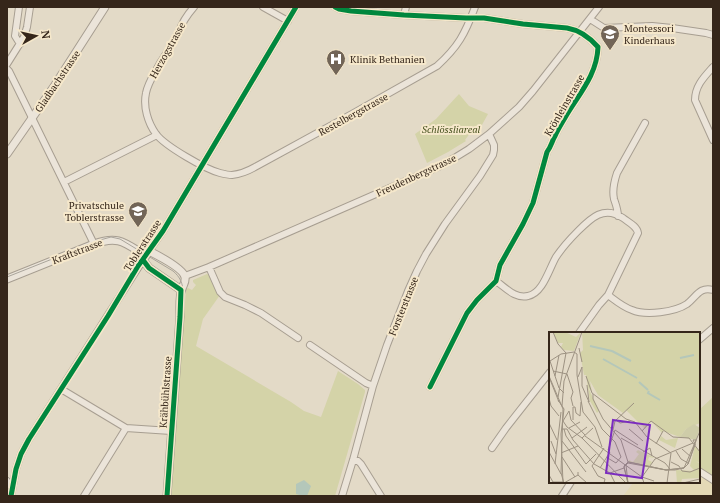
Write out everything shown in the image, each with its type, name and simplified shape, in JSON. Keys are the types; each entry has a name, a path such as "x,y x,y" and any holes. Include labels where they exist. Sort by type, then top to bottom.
{"street":[{"path":"19,7 15,36 20,44"},
{"path":"7,64 24,37 30,7"},
{"name":"Gladbachstrasse","path":"7,154 55,85 105,7"},
{"name":"Herzogstrasse","path":"194,7 181,24 179,32 149,82 146,94 146,106 148,118 157,136 165,143 202,165"},
{"path":"263,7 288,21"},
{"name":"Toblerstrasse","path":"13,493 16,469 21,454 34,431 163,231 296,7"},
{"path":"335,7 351,11 383,14 484,18 523,24 567,28 580,32"},
{"path":"404,15 406,7"},
{"name":"Restelbergstrasse","path":"202,165 221,174 231,175 242,173 345,118 437,66 455,48 466,31 475,7"},
{"name":"Freudenbergstrasse","path":"185,276 209,267 440,166 456,157 489,134 519,107 599,7"},
{"path":"590,19 604,28 652,26 713,35"},
{"name":"Krönleinstrasse","path":"496,281 500,265 533,203 547,152 566,115 587,84 594,67 598,47 580,32"},
{"path":"713,67 702,79 695,95 695,100 713,140"},
{"path":"7,69 94,244"},
{"path":"618,216 618,210 614,198 614,181 617,173 646,123"},
{"name":"Forsterstrasse","path":"342,496 372,386 408,291 423,260 445,224 480,176 493,155 494,145 489,134"},
{"path":"64,182 157,136"},
{"path":"430,386 467,313 477,300 496,281 516,296 526,296 535,293 570,239 588,221 598,215 613,213 636,228 638,233 608,295 580,332"},
{"name":"Kraftstrasse","path":"7,278 109,239 119,240 146,256"},
{"path":"181,290 149,268 146,256 159,256 177,268 185,276"},
{"path":"209,267 220,292 224,297 261,313 298,338"},
{"name":"Krähbühlstrasse","path":"166,496 181,290 184,284 185,276"},
{"path":"608,295 626,308 634,311 662,312 682,306 702,290 713,290"},
{"path":"700,339 713,328"},
{"path":"310,345 372,386"},
{"path":"430,370 436,374"},
{"path":"492,448 508,425 549,373"},
{"path":"61,389 126,428 171,431"},
{"path":"84,496 126,428"},
{"path":"353,460 358,461 361,464 381,496"},
{"path":"700,472 713,480"},
{"path":"7,481 13,493"},
{"path":"562,496 570,483"}],"shaded area":[{"path":"700,476 713,484 713,496 623,496 633,483 700,483"},
{"path":"304,480 311,486 307,496 296,494 296,484"}],"green space":[{"name":"Schlössliareal","path":"459,94 469,106 488,114 478,132 473,129 465,140 466,141 427,163 415,134 436,119"},
{"path":"207,274 210,275 220,295 203,319 196,346 304,411 321,417 338,371 365,390 335,496 170,496 186,289 188,288 192,290 196,285 193,280"},
{"path":"713,397 713,478 700,470 700,409"}],"tram line":[{"path":"7,277 111,237 120,239 173,271 181,280 183,293 168,496"}],"cycle path":[{"path":"11,496 16,469 21,454 29,439 108,316 138,266 163,231 296,7"},
{"path":"335,7 351,11 404,15 484,18 523,24 567,28 584,35 598,47 597,57 591,75 560,126 547,152 533,203 500,265 496,281 477,300 467,313 430,387"},
{"path":"143,260 149,268 181,290 167,496"}],"place":[{"name":"Montessori Kinderhaus","path":"610,51"},
{"name":"Klinik Bethanien","path":"336,76"},
{"name":"Privatschule Toblerstrasse","path":"138,228"}]}
